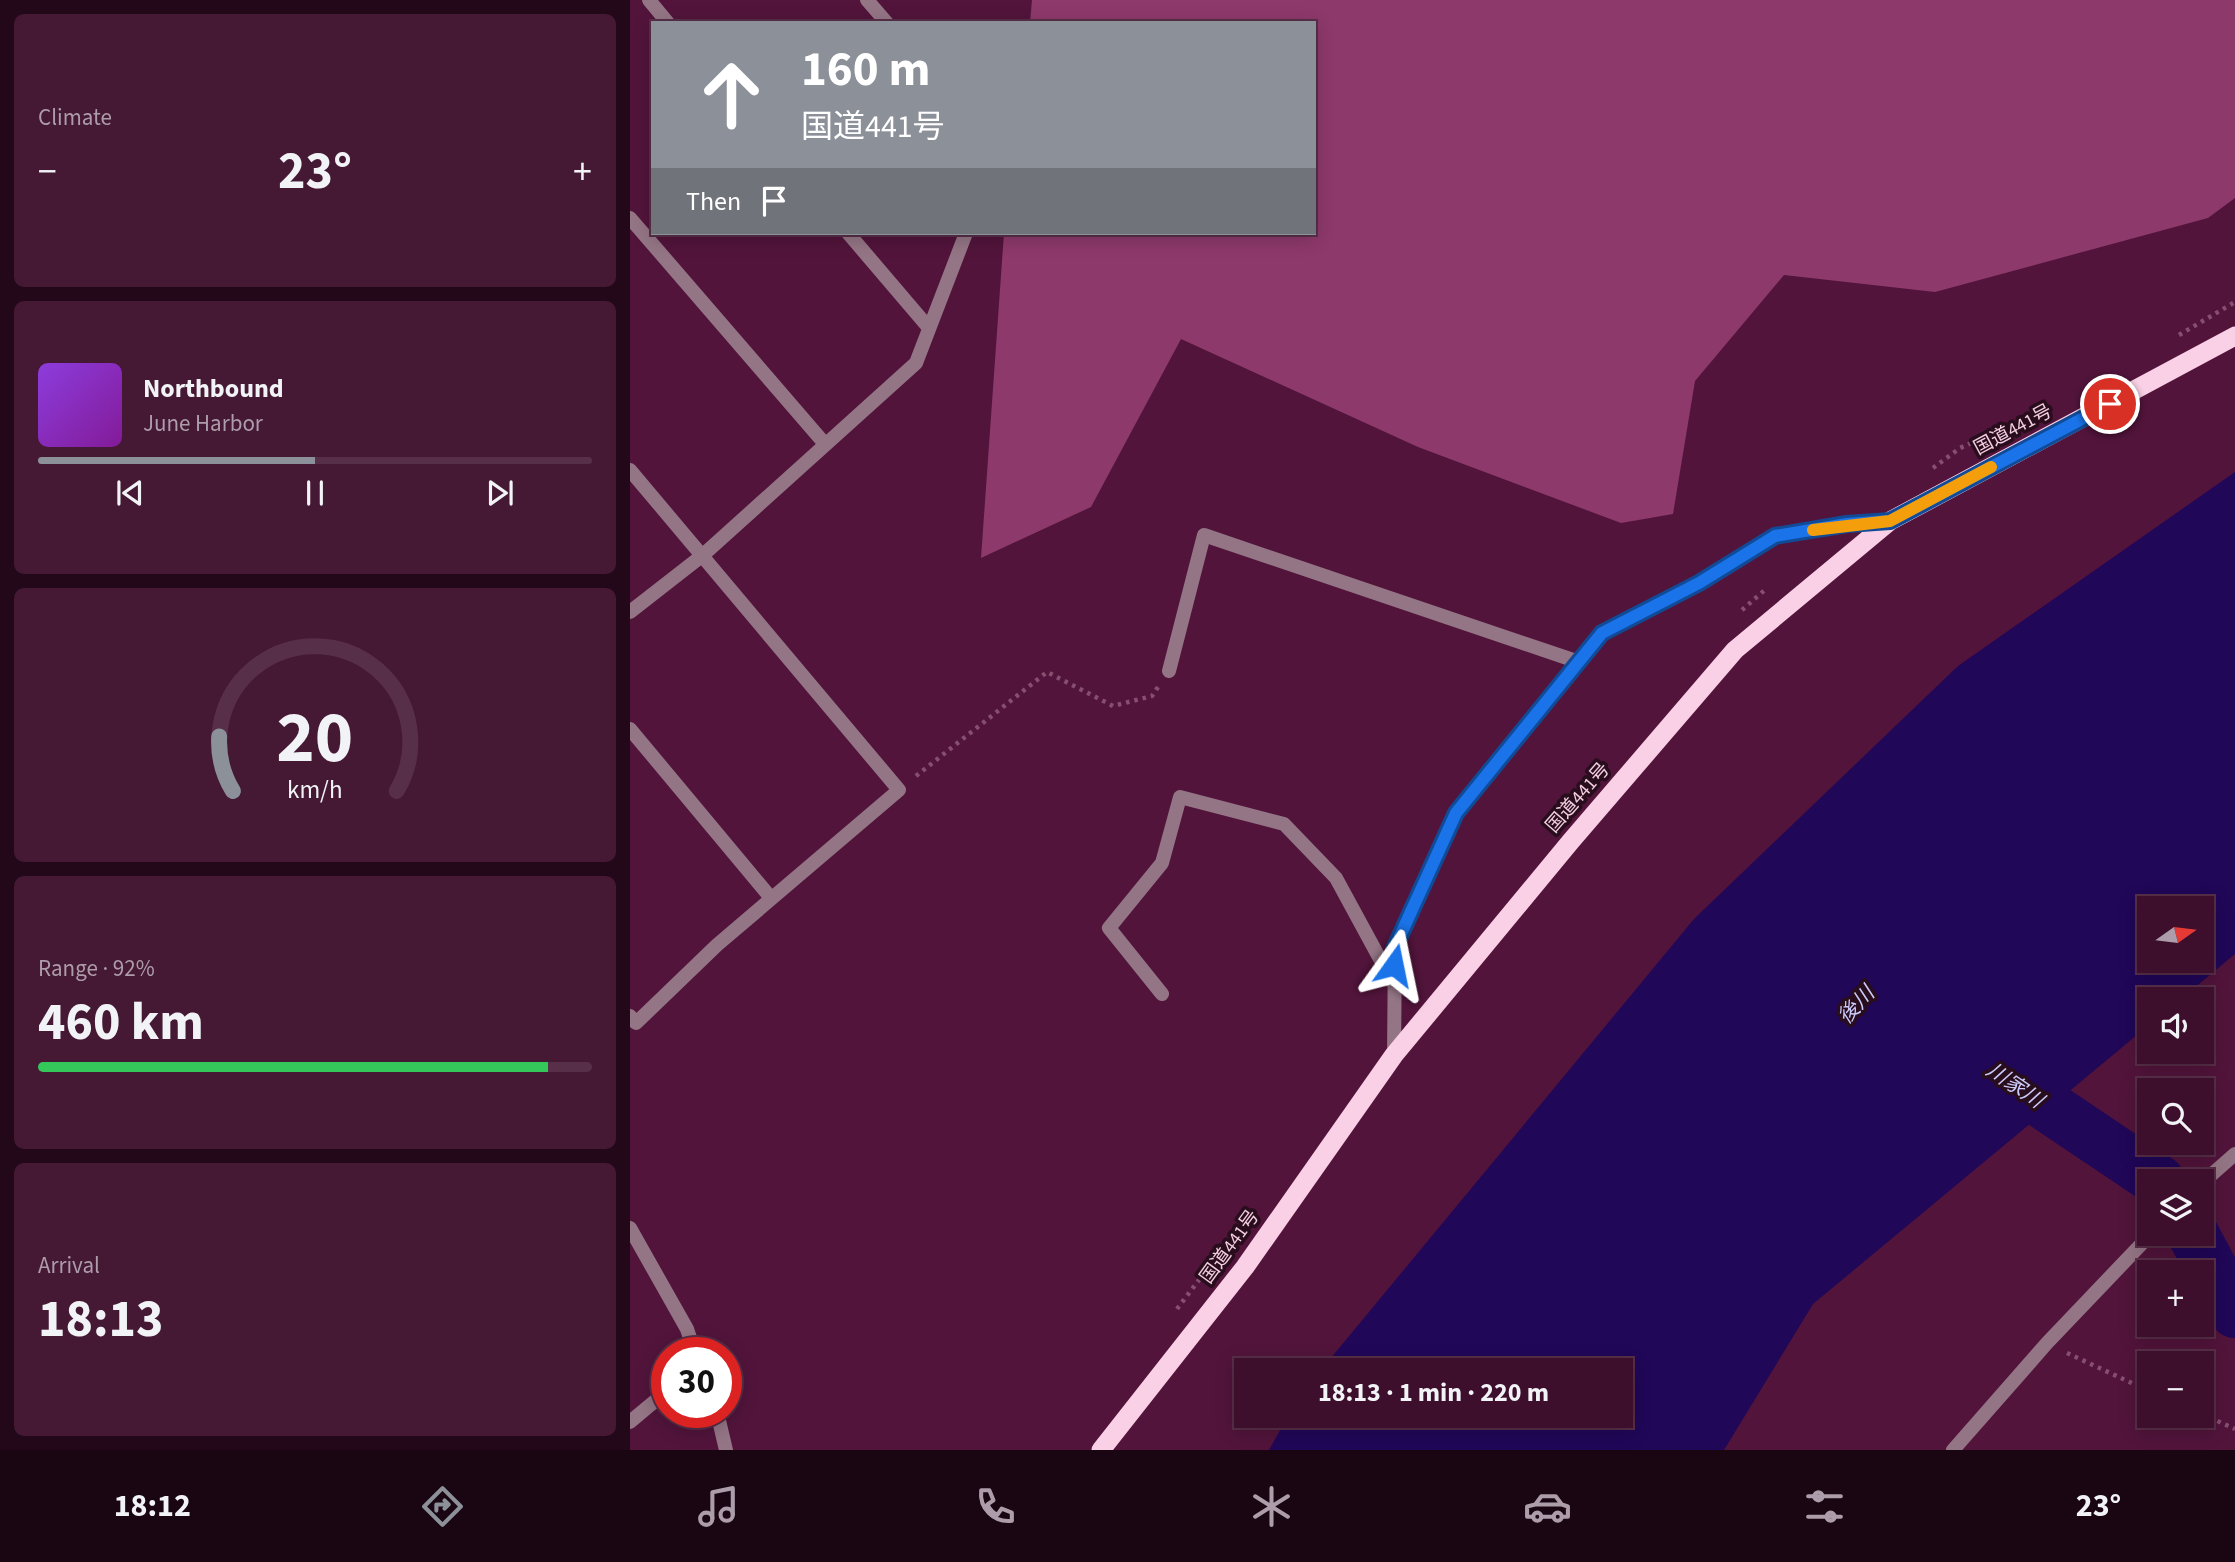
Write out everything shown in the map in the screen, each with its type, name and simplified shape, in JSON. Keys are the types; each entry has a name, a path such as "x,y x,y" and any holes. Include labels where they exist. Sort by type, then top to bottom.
{"highway":[{"name":"国道441号","path":"1101,1450 1245,1266 1394,1055 1570,841 1735,650 1890,521 2235,336"}],"street":[{"path":"649,0 666,21"},
{"path":"867,0 885,21"},
{"path":"630,218 825,444"},
{"path":"850,235 929,328"},
{"path":"630,611 703,555 916,363 965,235"},
{"path":"630,470 899,790 717,945 636,1023 630,1017"},
{"path":"1394,1055 1395,947 1456,813 1602,633 1699,583 1775,536 1847,524 1890,521"},
{"path":"1169,671 1204,536 1579,662"},
{"path":"630,729 771,898"},
{"path":"1162,993 1109,928 1162,863 1180,797 1284,824 1336,878 1394,984"},
{"path":"2214,1172 2235,1154"},
{"path":"630,1228 690,1337"},
{"path":"1953,1450 2047,1343 2140,1246"},
{"path":"630,1422 651,1404"},
{"path":"721,1428 726,1450"}],"path":[{"path":"899,790 1047,672 1113,706 1152,696 1169,671"},
{"path":"2047,1343 2137,1385"},
{"path":"2214,1419 2235,1429"}],"shaded area":[{"path":"1032,0 2235,0 2235,198 2208,218 1935,292 1784,275 1695,381 1673,514 1621,523 1418,447 1181,339 1091,507 981,558 1004,235 1316,235 1316,21 1030,21"}],"water":[{"name":"後川","path":"2235,472 2235,954 2214,972 2214,896 2137,896 2137,973 2212,973 2195,987 2137,987 2137,1035 1813,1304 1724,1450 1269,1450 1281,1428 1633,1428 1633,1358 1331,1358 1694,919 1958,666"}],"waterway":[{"name":"川家川","path":"1991,1068 2141,1169"},
{"name":"川家川","path":"2199,1246 2235,1312"}],"slow traffic":[{"path":"1813,530 1890,521 1991,467"}],"route":[{"path":"1394,965 1395,947 1456,813 1602,633 1699,583 1775,536 1847,524 1890,521 2110,404"}]}
